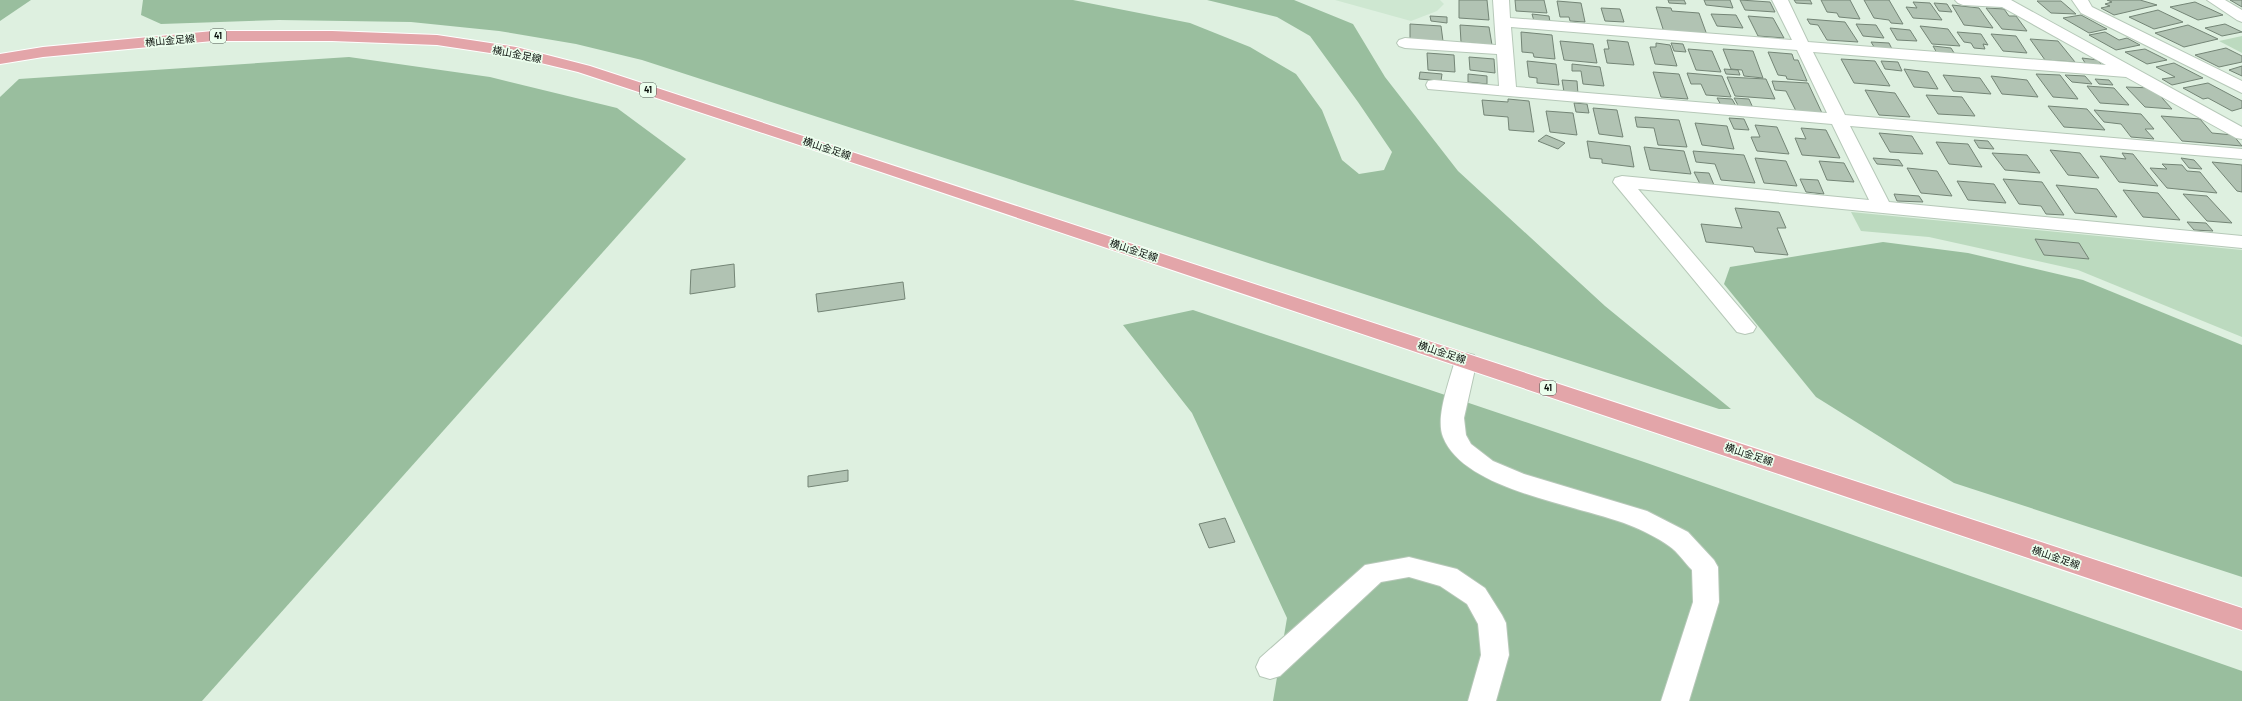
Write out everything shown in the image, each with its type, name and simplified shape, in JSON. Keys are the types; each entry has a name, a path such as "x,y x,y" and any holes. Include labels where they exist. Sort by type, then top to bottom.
{"main road":[{"name":"横山金足線","path":"0,60 43,52 213,36 332,36 437,40 516,52 584,69 854,157 2242,619"}],"street":[{"path":"1501,0 1504,22 1508,90"},
{"path":"1780,0 1801,46 1881,206"},
{"path":"1963,0 2002,2 2242,134"},
{"path":"2080,0 2086,10 2242,88"},
{"path":"2215,0 2242,17"},
{"path":"1504,22 2130,72"},
{"path":"1405,43 1506,50"},
{"path":"1434,85 1508,90 2242,154"},
{"path":"1745,327 1622,182 2242,242"},
{"path":"1466,360 1452,418 1454,436 1463,450 1484,467 1516,480 1638,518 1656,526 1679,539 1705,568 1706,602 1675,701"},
{"path":"1270,667 1374,572 1409,567 1448,577 1476,596 1492,622 1495,655 1482,701"}],"shaded area":[{"path":"0,0 31,0 0,21"},
{"path":"143,0 1073,0 1190,23 1250,47 1296,74 1322,110 1342,160 1359,174 1384,170 1392,152 1310,36 1277,17 1207,0 1294,0 1353,24 1385,77 1458,171 1605,306 1731,409 1719,409 642,60 576,44 499,31 411,22 279,20 161,24 141,15"},
{"path":"1335,0 1440,0 1444,4 1437,11 1411,21"},
{"path":"2242,36 2242,53 2219,41"},
{"path":"349,57 490,77 617,108 686,159 202,701 0,701 0,97 19,79"},
{"path":"1851,212 2242,250 2242,337 2078,270 1929,237 1861,231"},
{"path":"1883,242 1968,253 2083,280 2242,345 2242,577 1954,483 1816,397 1724,284 1730,267"},
{"path":"1193,310 1644,462 2242,671 2242,701 1273,701 1287,618 1192,413 1123,325"}],"building":[{"path":"1459,0 1487,0 1489,20 1459,18"},
{"path":"1515,0 1544,0 1547,13 1516,11"},
{"path":"1668,0 1684,0 1686,4 1669,3"},
{"path":"1704,0 1730,0 1733,8 1706,5"},
{"path":"1740,0 1770,2 1775,12 1745,10"},
{"path":"1794,0 1810,0 1812,4 1796,3"},
{"path":"1821,0 1850,0 1860,19 1839,17 1837,13 1827,12"},
{"path":"1864,0 1889,0 1903,24 1891,23 1889,20 1874,18"},
{"path":"2107,0 2140,0 2157,5 2114,15 2101,8 2110,6 2105,4 2112,2"},
{"path":"2230,0 2242,0 2242,7"},
{"path":"1557,1 1581,3 1585,22 1570,21 1569,17 1560,17"},
{"path":"2037,1 2061,1 2076,14 2051,13"},
{"path":"1913,2 1930,3 1942,20 1913,18 1906,7 1917,8"},
{"path":"2195,2 2223,15 2198,20 2170,7"},
{"path":"1934,3 1947,4 1952,12 1939,11"},
{"path":"1952,5 1979,8 1993,28 1964,25"},
{"path":"1656,7 1671,8 1672,11 1699,13 1707,35 1664,32"},
{"path":"1601,8 1620,9 1624,22 1605,21"},
{"path":"1986,8 2004,9 2009,16 2016,16 2027,31 2002,29"},
{"path":"2158,10 2183,22 2154,29 2129,17"},
{"path":"1532,14 1549,16 1550,22 1534,21"},
{"path":"1711,14 1736,15 1743,28 1717,26"},
{"path":"2081,15 2107,29 2089,33 2063,18"},
{"path":"1430,16 1447,17 1447,23 1431,21"},
{"path":"1748,16 1773,18 1784,38 1758,36"},
{"path":"1807,19 1845,22 1858,42 1827,40 1818,25 1810,24"},
{"path":"1410,24 1441,26 1443,41 1410,39"},
{"path":"1856,24 1876,25 1884,38 1863,36"},
{"path":"2225,24 2242,32 2222,36 2205,28"},
{"path":"1460,25 1489,27 1492,45 1461,42"},
{"path":"2188,25 2218,39 2184,47 2155,33"},
{"path":"1920,26 1948,29 1960,46 1932,44"},
{"path":"1890,28 1910,30 1917,41 1897,40"},
{"path":"1521,32 1552,35 1555,59 1534,57 1533,53 1522,52"},
{"path":"1957,32 1981,34 1988,45 1983,44 1985,49 1974,48 1971,43 1964,42"},
{"path":"2105,32 2119,40 2127,38 2140,45 2116,50 2089,35"},
{"path":"1991,34 2016,36 2027,53 2003,51"},
{"path":"2030,39 2058,41 2075,62 2045,60"},
{"path":"1607,40 1628,42 1634,65 1607,63 1604,49 1609,49"},
{"path":"1560,41 1593,44 1597,63 1564,60"},
{"path":"1871,42 1889,43 1893,51 1876,50"},
{"path":"1656,43 1670,45 1677,66 1655,64 1650,47 1656,47"},
{"path":"1671,43 1683,44 1686,52 1674,51"},
{"path":"1933,46 1951,48 1956,56 1938,55"},
{"path":"2226,48 2242,56 2242,62 2219,67 2195,55"},
{"path":"1688,49 1712,51 1721,72 1696,70"},
{"path":"1723,49 1753,51 1763,78 1744,76 1742,70 1731,69"},
{"path":"2145,49 2167,60 2147,64 2125,52"},
{"path":"1768,52 1792,54 1794,60 1798,60 1807,81 1787,79 1786,76 1778,75"},
{"path":"1427,53 1454,55 1455,72 1428,70"},
{"path":"1469,57 1494,59 1495,73 1470,70"},
{"path":"2082,58 2098,60 2103,67 2087,66"},
{"path":"1841,59 1875,61 1890,86 1854,83"},
{"path":"1527,61 1556,64 1559,85 1537,83 1537,78 1529,77"},
{"path":"1881,61 1898,62 1902,71 1885,69"},
{"path":"2174,63 2203,78 2172,85 2162,79 2175,77 2156,67"},
{"path":"1572,64 1600,67 1604,86 1583,84 1581,71 1572,71"},
{"path":"2242,66 2242,76 2229,70"},
{"path":"1724,69 1738,70 1740,75 1726,74"},
{"path":"1904,69 1928,72 1938,89 1914,87"},
{"path":"1420,72 1442,74 1441,81 1419,79"},
{"path":"1653,72 1679,74 1688,99 1661,97"},
{"path":"1687,73 1722,76 1731,97 1706,95 1701,84 1691,84"},
{"path":"1468,74 1487,76 1487,84 1468,82"},
{"path":"2036,74 2060,75 2078,99 2053,97"},
{"path":"1943,75 1980,78 1991,94 1953,91"},
{"path":"2065,75 2085,76 2092,84 2072,82"},
{"path":"1991,76 2027,80 2038,97 2002,94"},
{"path":"1727,77 1766,79 1775,99 1735,96"},
{"path":"2095,79 2109,80 2113,85 2099,84"},
{"path":"1562,80 1577,81 1578,94 1564,92"},
{"path":"1772,81 1808,83 1822,113 1796,111 1786,91 1775,90"},
{"path":"2208,83 2242,101 2242,108 2232,111 2208,98 2203,99 2183,88"},
{"path":"2087,86 2114,88 2129,105 2100,103"},
{"path":"2126,87 2153,88 2172,109 2145,107"},
{"path":"1865,90 1895,93 1910,117 1879,115"},
{"path":"1926,95 1962,97 1975,116 1938,114"},
{"path":"1717,98 1732,99 1736,106 1721,105"},
{"path":"1734,98 1749,99 1753,108 1739,107"},
{"path":"1508,99 1529,101 1534,132 1509,130 1508,117 1484,115 1482,100 1508,102"},
{"path":"1574,103 1587,104 1589,113 1576,112"},
{"path":"2048,106 2087,109 2105,130 2064,127"},
{"path":"1593,108 1617,110 1623,137 1599,134"},
{"path":"2094,110 2141,114 2154,129 2145,129 2154,139 2131,137 2121,124 2104,122"},
{"path":"1546,111 1573,113 1577,135 1550,132"},
{"path":"2161,116 2200,119 2212,133 2233,135 2242,146 2182,141"},
{"path":"1635,117 1679,120 1687,147 1658,145 1654,128 1637,127"},
{"path":"1729,118 1744,119 1749,130 1734,129"},
{"path":"1695,123 1727,126 1734,149 1702,145"},
{"path":"1755,125 1777,127 1789,154 1757,151 1751,137 1760,137"},
{"path":"1801,128 1826,130 1840,158 1802,155 1795,138 1806,139"},
{"path":"1879,133 1912,136 1923,154 1890,152"},
{"path":"1546,135 1565,143 1558,149 1538,141"},
{"path":"1974,140 1988,141 1994,149 1979,148"},
{"path":"1587,141 1630,146 1634,167 1602,163 1602,159 1590,158"},
{"path":"1936,142 1968,144 1982,167 1949,164"},
{"path":"1644,147 1684,151 1691,174 1650,170"},
{"path":"2050,150 2080,153 2099,178 2068,175"},
{"path":"1693,151 1744,155 1755,183 1721,180 1715,164 1696,162"},
{"path":"1992,153 2027,155 2040,173 2005,170"},
{"path":"2122,153 2133,154 2158,186 2119,182 2100,156 2126,159"},
{"path":"1755,158 1786,161 1797,186 1764,183"},
{"path":"1873,158 1899,160 1903,166 1877,164"},
{"path":"2181,158 2194,160 2202,169 2189,168"},
{"path":"1819,161 1844,163 1854,182 1827,180"},
{"path":"2212,162 2242,165 2242,192 2237,191"},
{"path":"2162,164 2182,165 2187,171 2200,172 2217,193 2167,188 2150,168 2167,169"},
{"path":"1907,168 1937,171 1952,196 1921,193"},
{"path":"1694,172 1709,173 1714,185 1700,184"},
{"path":"1800,179 1818,180 1824,194 1806,192"},
{"path":"2003,179 2042,182 2064,215 2046,214 2041,206 2019,204"},
{"path":"1957,181 1994,184 2006,203 1968,200"},
{"path":"2056,185 2097,189 2117,217 2075,213"},
{"path":"2123,190 2158,193 2180,220 2143,217"},
{"path":"1894,194 1919,196 1923,202 1897,201"},
{"path":"2183,194 2207,196 2232,223 2207,221"},
{"path":"1735,208 1779,212 1786,228 1777,228 1788,255 1755,252 1753,247 1706,242 1701,224 1742,228"},
{"path":"2187,222 2206,223 2213,231 2194,230"},
{"path":"2035,239 2079,243 2089,259 2044,255"},
{"path":"734,264 735,287 690,294 691,270"},
{"path":"903,282 905,299 818,312 816,294"},
{"path":"848,470 848,481 808,487 808,476"},
{"path":"1225,518 1235,542 1209,548 1199,524"}]}
